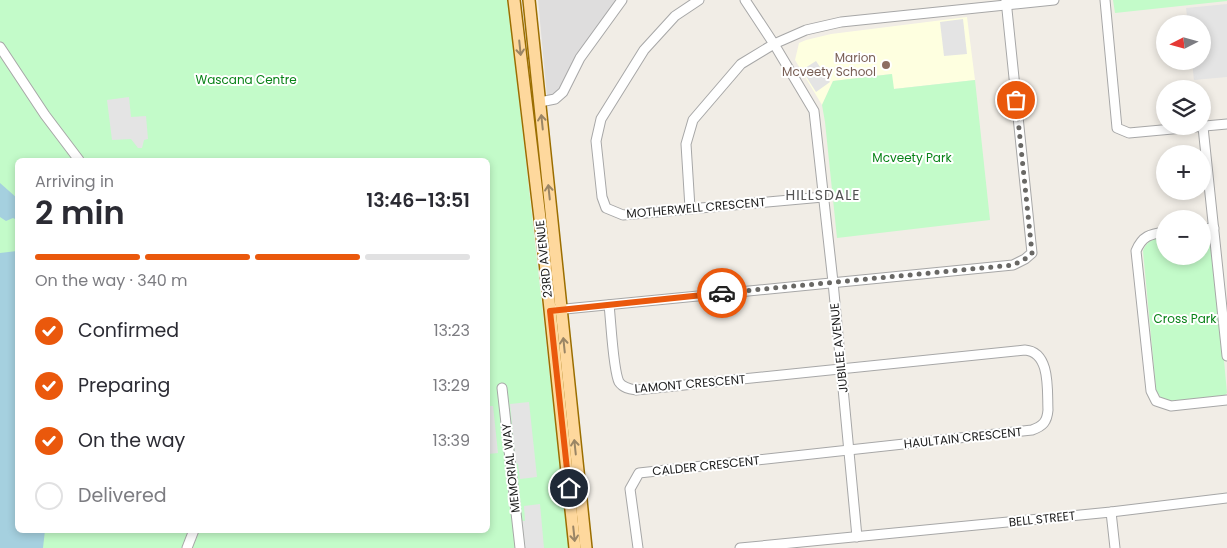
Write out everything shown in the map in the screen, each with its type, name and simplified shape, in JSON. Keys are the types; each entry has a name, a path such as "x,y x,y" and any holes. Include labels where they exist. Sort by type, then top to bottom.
{"main road":[{"name":"23RD AVENUE","path":"514,0 586,548"},
{"name":"23RD AVENUE","path":"529,0 540,102 575,548"}],"street":[{"path":"540,102 555,99 563,92 580,58 622,0"},
{"name":"MOTHERWELL CRESCENT","path":"699,0 675,16 644,50 601,119 596,141 602,197 606,208 623,215 823,197"},
{"name":"JUBILEE AVENUE","path":"746,0 814,111 850,450 857,537"},
{"path":"690,208 686,144 693,120 741,64 774,44 806,30 841,22 1006,2 1054,0"},
{"path":"1105,0 1117,128 1129,133 1156,131"},
{"path":"555,310 1013,265 1025,259 1032,253 1006,2"},
{"path":"0,38 17,73"},
{"path":"0,47 44,115 76,158"},
{"path":"1211,126 1227,124"},
{"path":"1204,135 1227,356"},
{"path":"1156,234 1140,241 1136,251 1151,391 1156,401 1171,406 1227,400"},
{"name":"LAMONT CRESCENT","path":"610,305 616,372 619,383 628,389 636,390 841,368"},
{"name":"HAULTAIN CRESCENT","path":"841,368 1025,350 1036,353 1044,365 1048,410 1044,424 1038,428 850,450"},
{"name":"MEMORIAL WAY","path":"502,388 520,548"},
{"name":"CALDER CRESCENT","path":"638,548 630,490 639,473 850,450"},
{"name":"BELL STREET","path":"857,537 1111,512 1227,498"},
{"path":"1111,512 1115,548"},
{"path":"187,548 193,533"},
{"path":"740,548 857,537"}],"shaded area":[{"path":"538,0 620,0 599,24 574,61 558,91 547,96"},
{"path":"1227,4 1227,77 1194,80 1193,70 1211,70 1211,15 1187,15 1186,8"},
{"name":"Marion Mcveety School","path":"967,17 975,80 893,89 891,74 833,81 822,105 795,60 799,43 806,40 831,34"},
{"path":"963,19 967,54 944,56 940,22"},
{"path":"816,61 830,82 816,92 802,70"},
{"path":"129,97 131,117 146,116 148,139 144,140 142,148 138,148 131,139 112,140 107,100"},
{"path":"529,402 537,477 520,479 518,464 516,463 510,404"},
{"path":"490,406 493,406 498,453 490,454"},
{"path":"540,504 544,548 525,548 522,521 525,521 524,506"}],"green space":[{"name":"Wascana Centre","path":"0,0 508,0 569,548 0,548"},
{"path":"1113,0 1227,0 1227,1 1115,13"},
{"name":"Mcveety Park","path":"892,74 894,89 975,80 990,220 837,238 822,105 833,81"},
{"name":"Cross Park","path":"1211,237 1213,240 1227,393 1223,397 1170,402 1161,398 1156,390 1143,251 1151,240 1156,238 1156,265 1211,265"}],"water":[{"path":"0,183 15,196 15,219 6,221 0,217"},
{"path":"15,251 15,533 45,533 43,548 0,548 0,253"}],"way so far":[{"path":"722,293 1013,265 1025,259 1032,253 1016,100"}],"place":[{"name":"Marion Mcveety School","path":"886,65"}],"district":[{"name":"HILLSDALE","path":"823,195"}],"route":[{"path":"569,488 550,311 722,293"}]}
